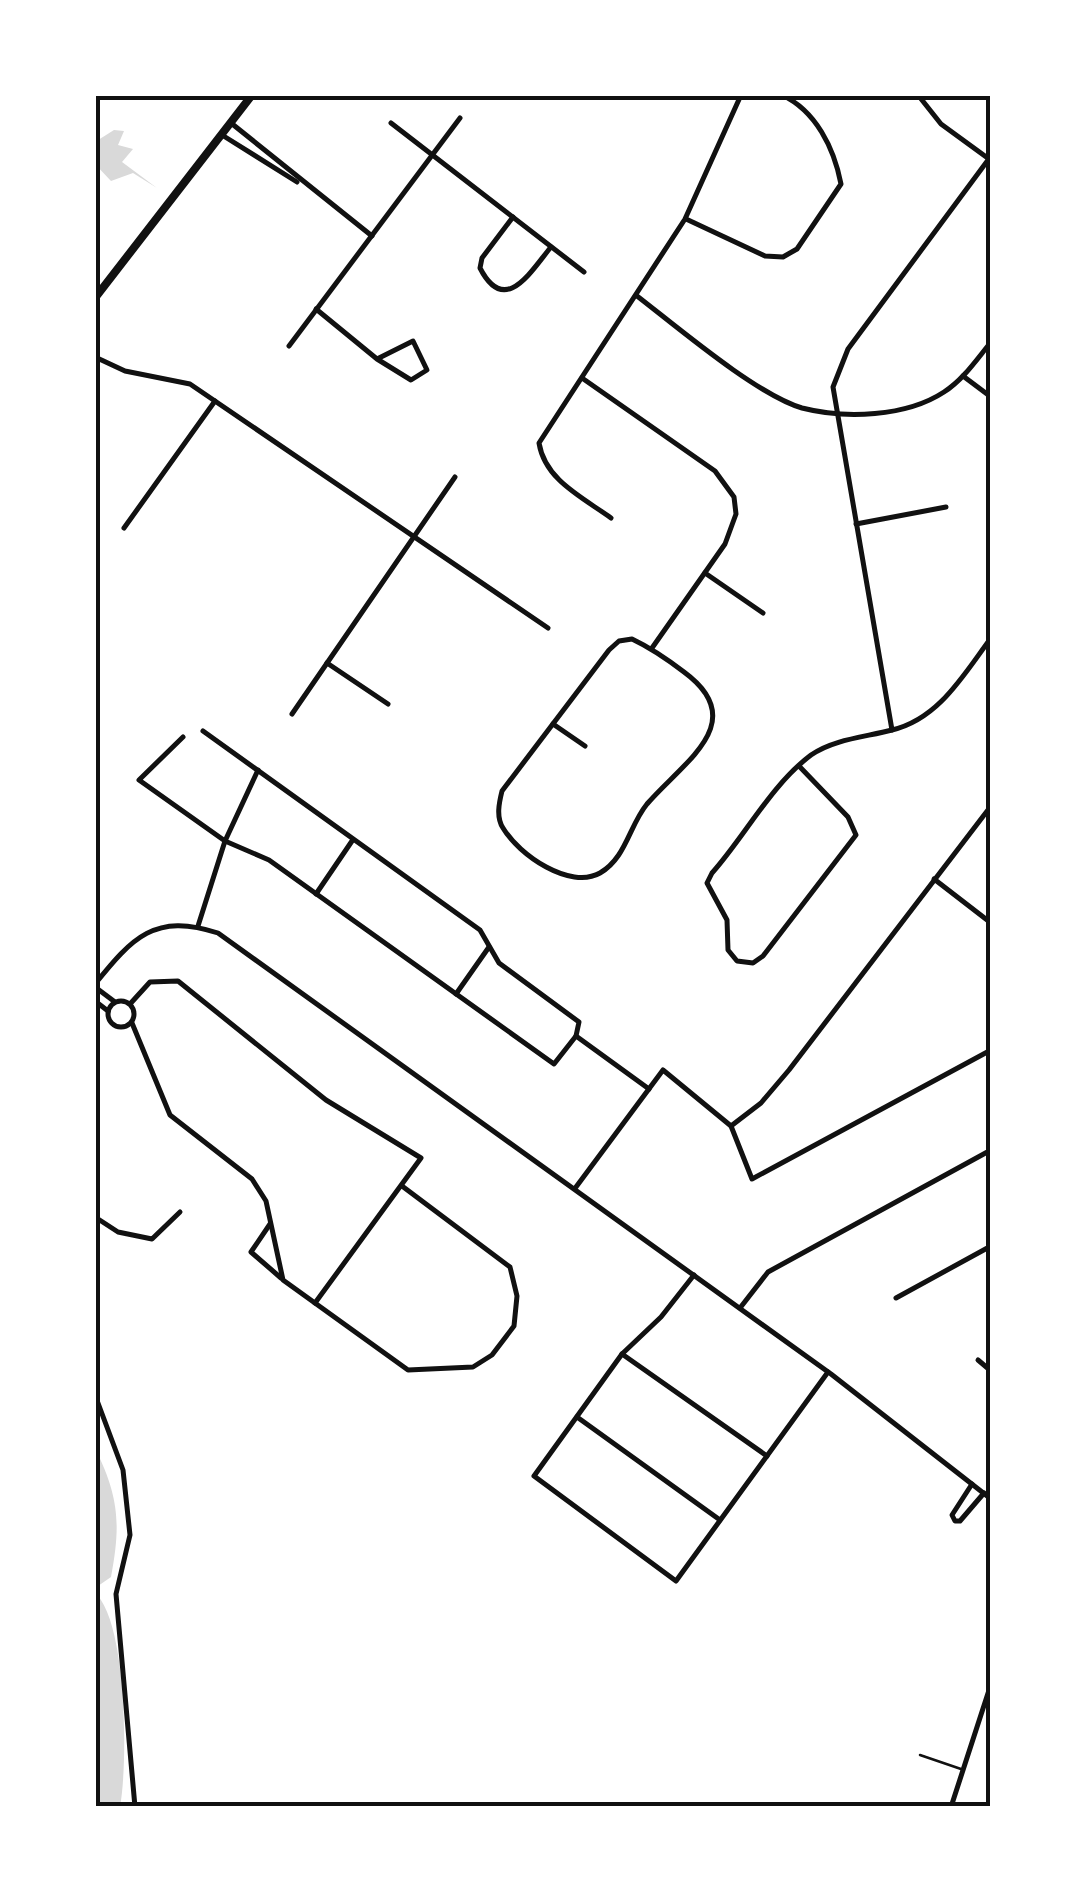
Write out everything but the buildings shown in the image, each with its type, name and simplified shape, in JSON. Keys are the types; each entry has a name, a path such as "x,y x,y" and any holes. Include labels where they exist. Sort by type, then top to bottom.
{"highway":[{"path":"95,298 252,95"}],"street":[{"path":"611,518 552,475 542,462 539,443 685,219 741,95"},
{"path":"685,219 765,256 783,257 797,249 842,184 817,124 798,102 782,95"},
{"path":"892,730 834,412 833,387 848,349 990,159 940,124 918,95"},
{"path":"289,346 460,118"},
{"path":"230,123 304,186 372,236"},
{"path":"391,123 584,272"},
{"path":"222,135 304,186"},
{"path":"513,217 482,258 480,268 496,287 507,291 518,286 552,247"},
{"path":"637,296 775,396 802,408 888,412 918,406 963,376 991,342"},
{"path":"316,309 377,359 411,380 427,370 413,341 377,359"},
{"path":"95,356 125,372 190,384 548,628"},
{"path":"963,376 991,397"},
{"path":"582,378 727,483 734,497 733,528 652,648"},
{"path":"124,528 215,400"},
{"path":"292,714 456,477"},
{"path":"856,524 946,507"},
{"path":"705,574 763,613"},
{"path":"799,766 848,817 856,835 764,956 753,963 738,961 728,950 727,920 707,883 799,766 828,747 921,719 943,702 991,638"},
{"path":"632,639 652,648 708,692 714,705 712,726 696,752 648,804 620,856 598,874 574,879 523,848 503,829 498,812 502,791 553,724 619,641 632,639"},
{"path":"327,663 388,704"},
{"path":"553,724 585,746"},
{"path":"183,737 140,780 226,841 269,860 554,1064 576,1036 580,1022 499,964 480,930 352,842 204,731"},
{"path":"198,926 226,841 258,769"},
{"path":"731,1126 762,1103 990,810"},
{"path":"316,894 352,842"},
{"path":"934,879 991,923"},
{"path":"130,1004 115,1002 95,986 130,941 162,926 198,926 218,932 576,1187 828,1372 991,1498"},
{"path":"456,994 490,947"},
{"path":"130,1004 150,982 178,981 326,1100 420,1158 315,1302"},
{"path":"95,1001 108,1010 110,1021 118,1028 132,1022"},
{"path":"108,1010 115,1002"},
{"path":"130,1004 135,1013 132,1022 170,1115 252,1179 266,1201 283,1280"},
{"path":"576,1036 648,1089"},
{"path":"576,1187 663,1070 731,1126 752,1180 991,1050"},
{"path":"740,1308 768,1272 991,1150"},
{"path":"270,1224 251,1252 283,1280 408,1370 473,1367 505,1341 516,1314 515,1280 510,1267 402,1186"},
{"path":"95,1217 118,1232 152,1239 180,1212"},
{"path":"896,1298 991,1246"},
{"path":"694,1274 661,1317 622,1354 534,1476 676,1582 828,1372"},
{"path":"622,1354 766,1456"},
{"path":"978,1360 991,1370"},
{"path":"95,1394 124,1470 130,1535 116,1594 135,1807"},
{"path":"577,1417 720,1520"},
{"path":"972,1484 952,1515 955,1521 960,1522 984,1493"},
{"path":"951,1807 991,1684"}],"lane":[{"path":"920,1755 963,1770"}],"shaded area":[{"path":"114,130 124,131 118,145 133,149 122,162 157,188 133,173 111,181 95,164 95,142"},
{"path":"95,1448 116,1511 111,1577 98,1586 97,1595 107,1611 120,1665 124,1760 120,1807 95,1807"}]}
